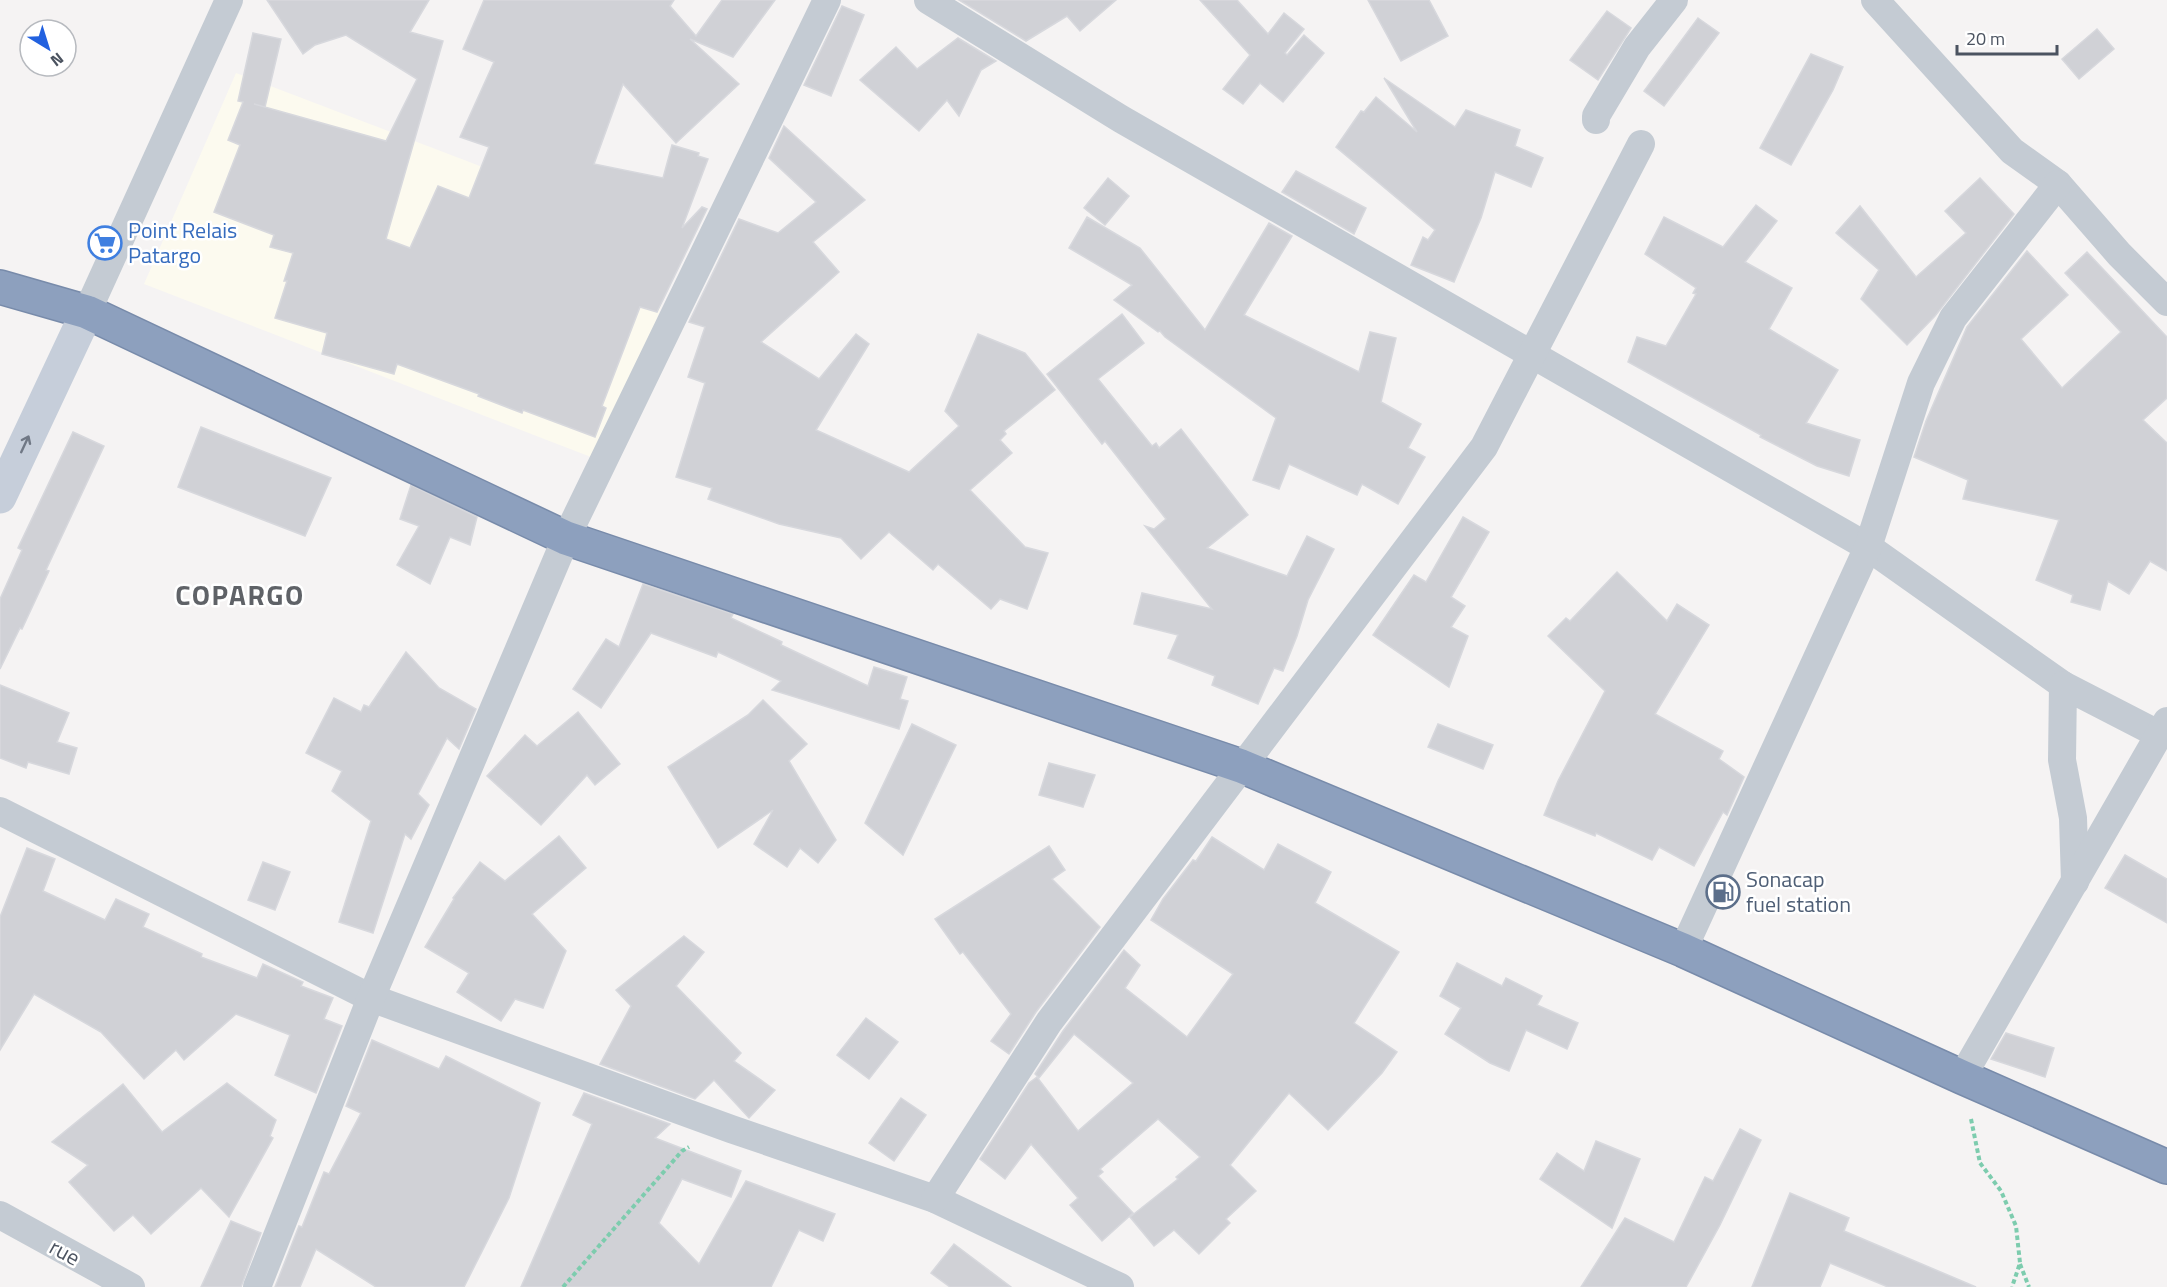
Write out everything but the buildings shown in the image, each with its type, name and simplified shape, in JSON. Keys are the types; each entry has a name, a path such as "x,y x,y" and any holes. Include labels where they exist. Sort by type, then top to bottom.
{"highway":[{"path":"2,292 87,312 566,538 1241,766 1683,950 2167,1167"}],"street":[{"path":"0,497 229,0"},
{"path":"257,1287 371,998 566,538 827,0"},
{"path":"928,0 1121,119 1868,547 2063,685 2161,743 2075,882 1962,1077"},
{"path":"1596,120 1596,116 1637,47 1674,0"},
{"path":"1875,0 2012,151 2058,184 2119,254 2167,302"},
{"path":"935,1199 1049,1022 1484,447 1641,144"},
{"path":"1683,950 1868,547 1921,382 1953,318 2058,184"},
{"path":"2063,685 2062,760 2073,818 2075,882"},
{"path":"0,811 371,998 731,1129 935,1199 1120,1287"},
{"name":"rue","path":"0,1215 131,1287"}],"path":[{"path":"1962,1077 1980,1163 2001,1191 2016,1226 2020,1263 2029,1287"},
{"path":"563,1287 681,1151 731,1129"},
{"path":"2012,1287 2020,1263"}],"shaded area":[{"path":"236,73 682,243 609,464 144,284"}],"place":[{"name":"Point Relais Patargo","path":"105,243"},
{"name":"Sonacap fuel station","path":"1723,892"}],"district":[{"name":"COPARGO","path":"240,594"}]}
